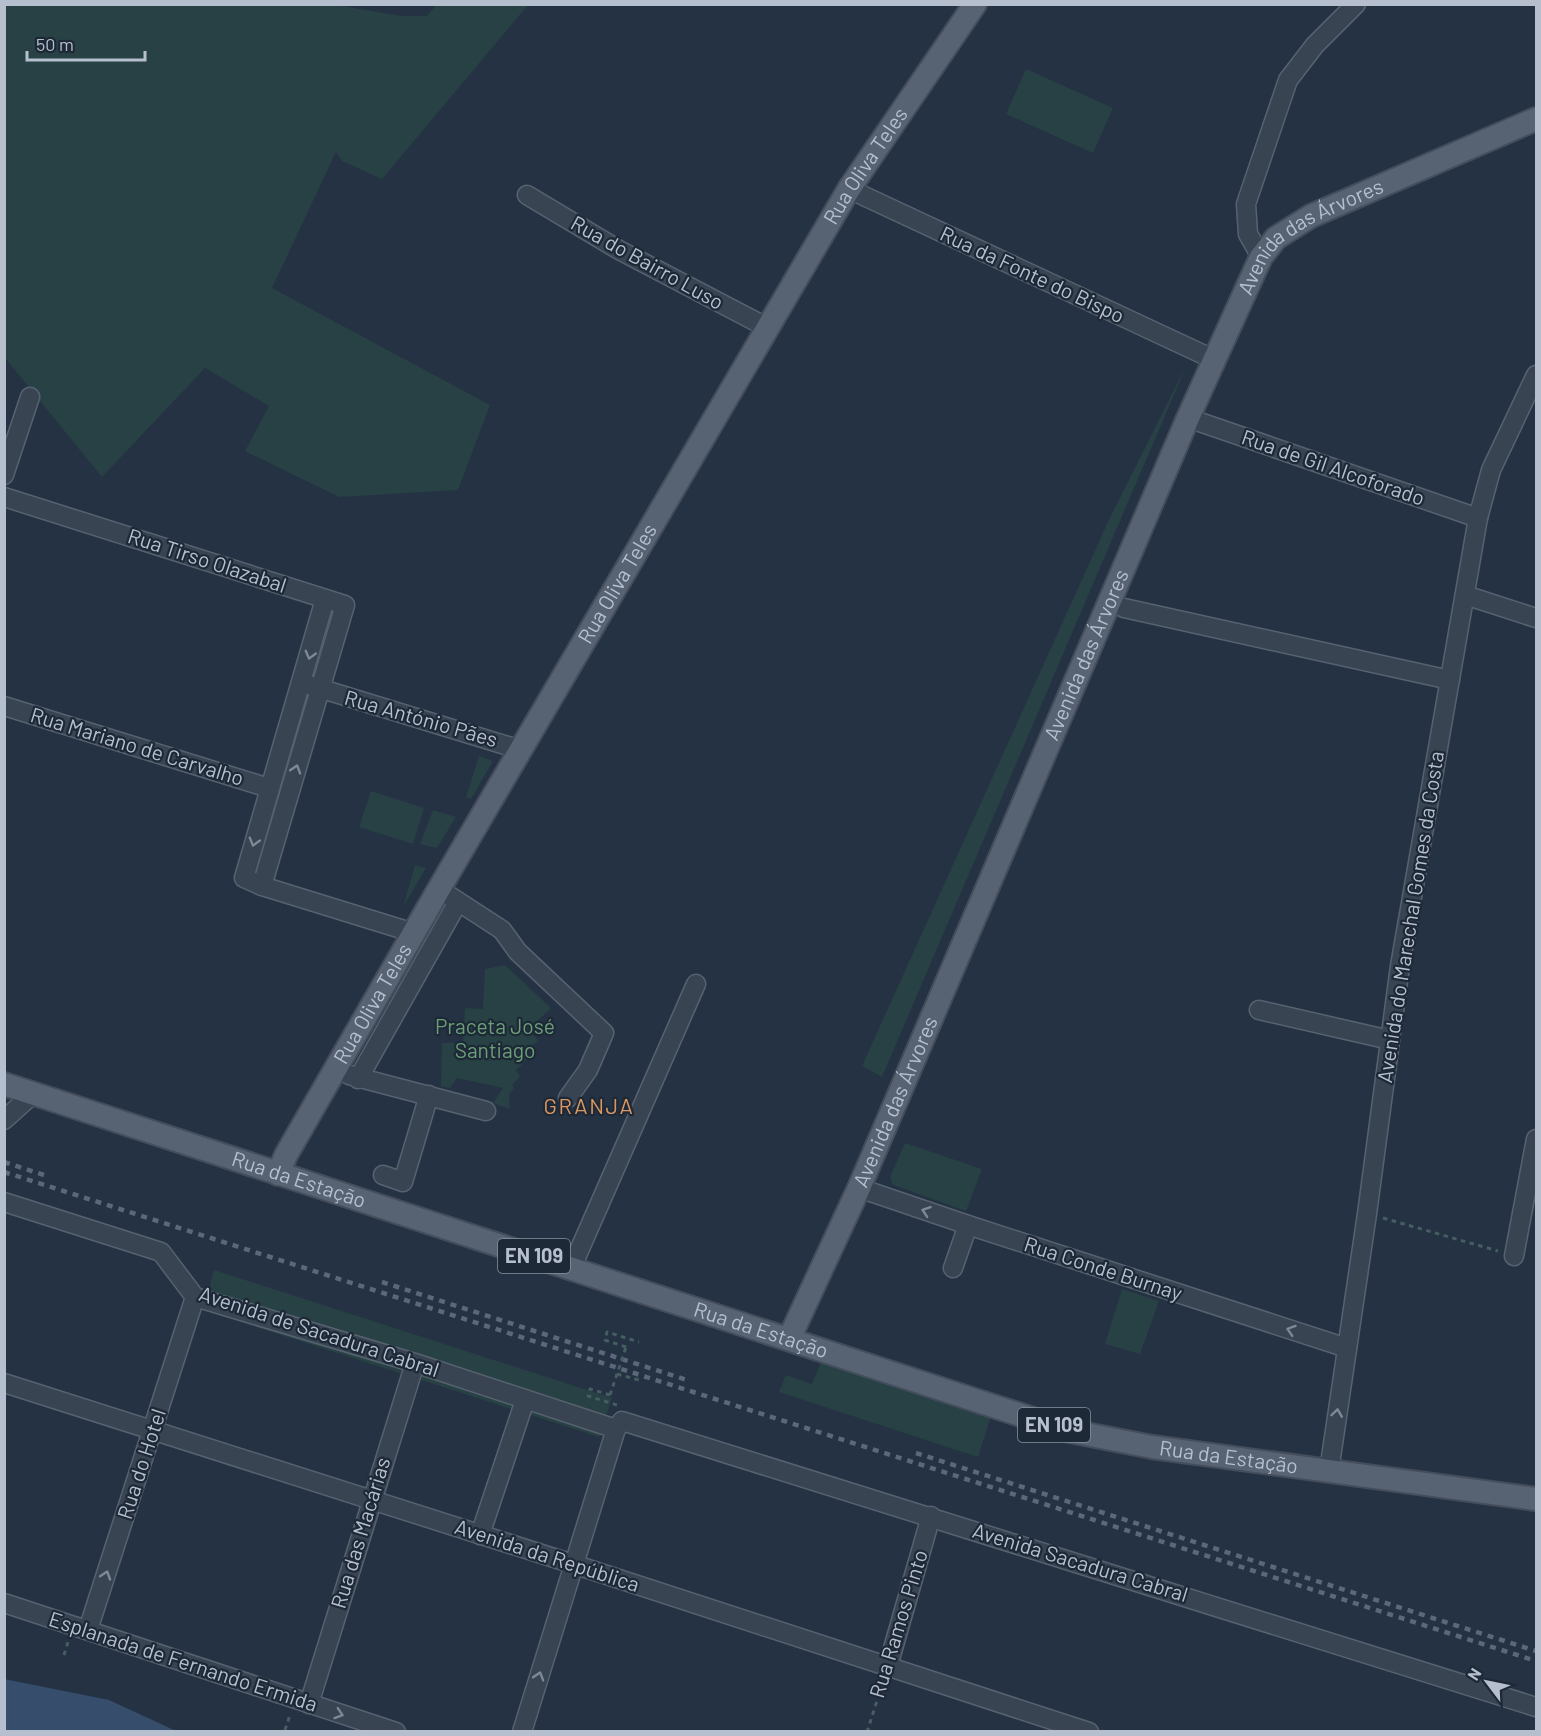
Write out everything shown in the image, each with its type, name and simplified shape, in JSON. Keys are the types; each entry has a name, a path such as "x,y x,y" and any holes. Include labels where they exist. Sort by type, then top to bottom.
{"main road":[{"name":"Rua Oliva Teles","path":"278,1174 286,1155 334,1070 849,189 975,4"},
{"name":"Avenida das Árvores","path":"789,1339 859,1188 1188,418 1261,257 1276,238 1311,216 1536,119"},
{"name":"Rua da Estação","path":"4,1084 1070,1431 1152,1447 1536,1499"}],"street":[{"path":"1261,257 1248,234 1246,204 1288,80 1316,45 1356,4"},
{"name":"Rua da Fonte do Bispo","path":"849,189 1215,360"},
{"name":"Rua do Bairro Luso","path":"527,195 619,250 768,328"},
{"name":"Avenida do Marechal Gomes da Costa","path":"1329,1471 1367,1214 1400,966 1478,518 1491,470 1536,375"},
{"path":"4,475 30,397"},
{"name":"Rua de Gil Alcoforado","path":"1188,418 1478,518"},
{"name":"Rua Tirso Olazabal","path":"4,497 345,605 320,689"},
{"path":"1465,596 1536,618"},
{"path":"325,598 244,878 262,886 414,933"},
{"path":"1124,608 1450,680"},
{"path":"262,886 320,689 302,683"},
{"name":"Rua António Pães","path":"320,689 521,750"},
{"name":"Rua Mariano de Carvalho","path":"4,706 269,788"},
{"path":"439,889 502,930 518,952 604,1033 588,1070 568,1098"},
{"path":"358,1078 458,902"},
{"path":"572,1269 696,984"},
{"path":"1259,1010 1390,1040"},
{"path":"334,1070 486,1111"},
{"path":"4,1090 8,1099 5,1119"},
{"path":"5,1119 34,1093"},
{"path":"383,1176 403,1182 429,1095"},
{"path":"1514,1256 1536,1139"},
{"name":"Rua Conde Burnay","path":"859,1188 968,1226 1347,1348"},
{"name":"Avenida de Sacadura Cabral","path":"4,1202 161,1251 195,1297 415,1363 525,1400 618,1418"},
{"path":"953,1268 968,1226"},
{"name":"Rua do Hotel","path":"88,1630 195,1297"},
{"name":"Rua das Macárias","path":"309,1704 415,1363"},
{"name":"Avenida da República","path":"4,1383 1089,1731"},
{"path":"480,1535 525,1400"},
{"path":"522,1731 618,1418"},
{"name":"Avenida Sacadura Cabral","path":"618,1418 1536,1707"},
{"name":"Rua Ramos Pinto","path":"888,1666 931,1516"},
{"name":"Esplanada de Fernando Ermida","path":"4,1603 396,1731"}],"path":[{"path":"1367,1214 1514,1256"},
{"path":"618,1418 588,1396 590,1389 612,1394 626,1348 605,1340 607,1332 639,1342"},
{"path":"617,1374 639,1380"},
{"name":"Rua Ramos Pinto","path":"867,1731 888,1666"}],"green space":[{"path":"331,4 401,16 427,16 436,5 528,5 382,179 342,161 336,152 272,288 490,405 458,490 339,497 245,451 269,406 205,368 102,477 5,358 4,5"},
{"path":"1026,69 1113,108 1093,153 1006,114"},
{"path":"1188,362 882,1077 862,1066 1107,524"},
{"path":"479,756 493,761 471,799 466,797"},
{"path":"371,791 424,808 413,844 359,827"},
{"path":"433,810 456,817 437,848 420,844"},
{"path":"415,865 426,868 403,907"},
{"name":"Praceta José Santiago","path":"505,965 551,1008 528,1030 538,1040 524,1054 528,1058 516,1070 520,1076 512,1085 514,1088 509,1095 510,1109 493,1103 503,1088 457,1078 450,1088 441,1086 442,1043 463,1043 465,1008 483,1009 485,969"},
{"path":"905,1143 982,1169 966,1211 893,1185 890,1177"},
{"path":"214,1270 612,1398 599,1437 203,1310"},
{"path":"1122,1289 1159,1301 1140,1354 1105,1344"},
{"path":"823,1357 992,1413 978,1457 779,1392 786,1375 812,1384"}],"water":[{"path":"4,1679 109,1700 176,1731 5,1731"}],"railway":[{"path":"4,1162 47,1176"},
{"path":"4,1172 1536,1661"},
{"path":"382,1282 690,1381"},
{"path":"916,1453 1536,1651"}],"district":[{"name":"GRANJA","path":"589,1106"}]}
